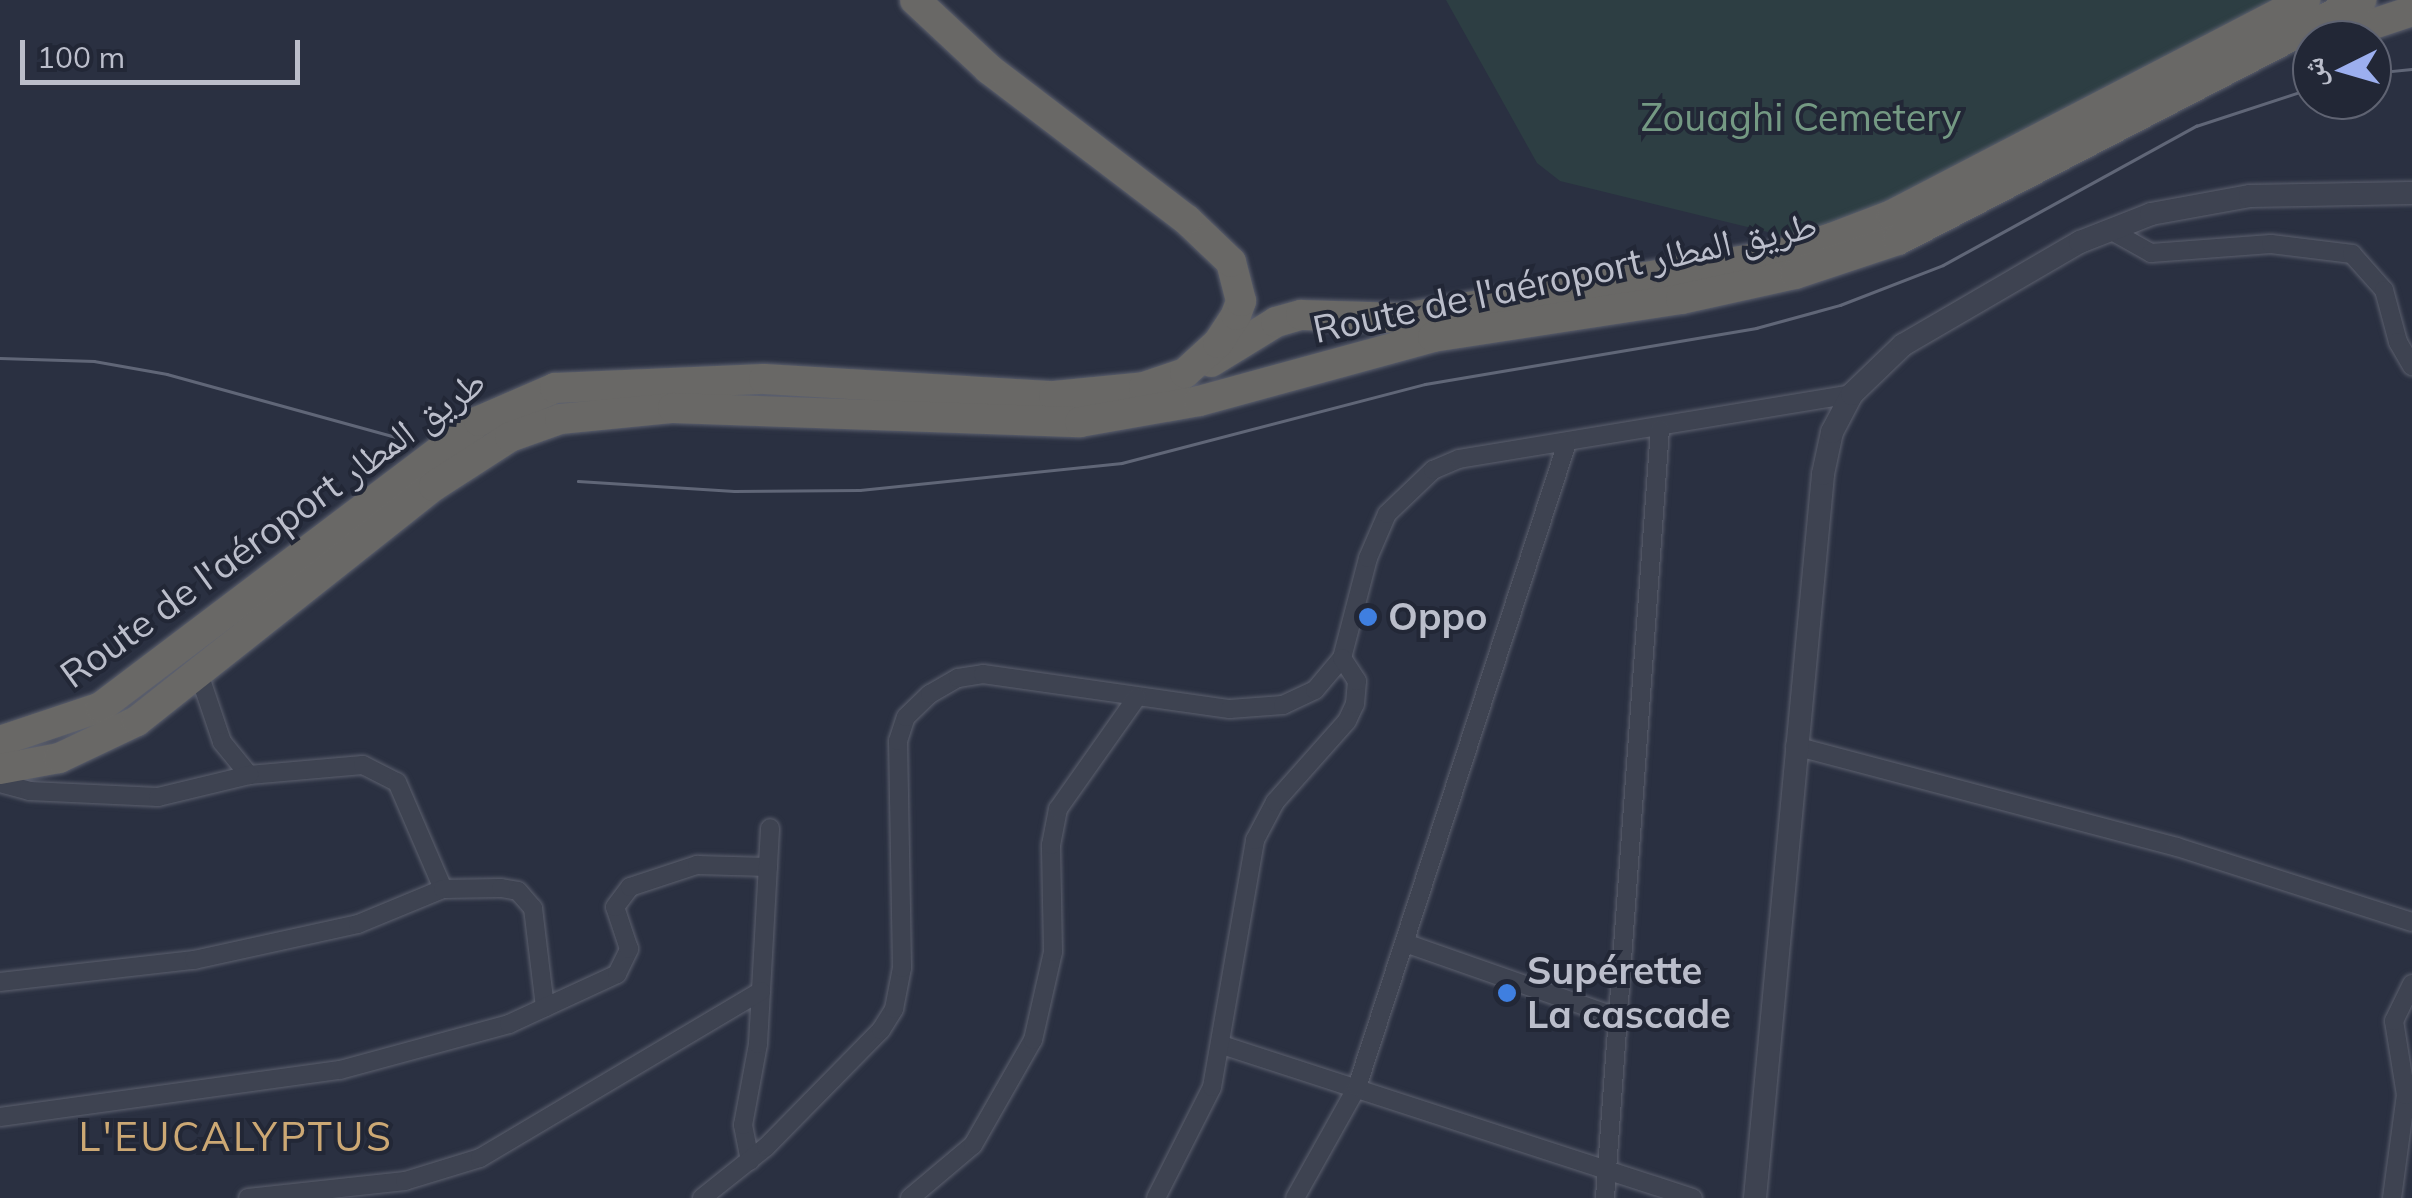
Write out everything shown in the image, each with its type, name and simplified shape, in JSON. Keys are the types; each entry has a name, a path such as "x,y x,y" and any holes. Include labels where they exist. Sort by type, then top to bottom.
{"highway":[{"name":"Route de l'aéroport طريق المطار","path":"0,741 101,707 479,421 555,388 764,380 1054,396 1144,387 1185,373 1218,344 1236,315 1240,284 1231,262 1187,220 989,69 914,0"},
{"path":"1185,373 1276,322 1301,316 1403,318 1776,255 1832,238 1892,215 2305,0"},
{"name":"Route de l'aéroport طريق المطار","path":"0,770 100,742 199,674 434,486 510,437 560,419 672,408 1032,423 1199,401 1433,337 1680,299 1843,260 1898,240 2361,0"},
{"path":"2385,20 2412,11"},
{"path":"2182,90 2292,51"}],"street":[{"path":"1755,1198 1822,474 1832,432 1852,394 1903,345 2110,230 2195,203 2250,196 2412,193"},
{"path":"2110,230 2151,253 2271,244 2352,254 2384,290 2398,342 2412,366"},
{"path":"702,1198 750,1161 881,1030 894,1009 902,968 896,761 914,707 958,678 983,674 1230,710 1284,705 1315,690 1342,658 1368,558 1404,492 1458,459 1660,429 1852,394"},
{"path":"1605,1198 1660,429"},
{"path":"1295,1198 1357,1087 1567,442"},
{"path":"1156,1198 1212,1087 1222,1045 1234,938 1255,840 1276,802 1348,721 1357,681 1342,658"},
{"path":"199,674 222,742 249,775"},
{"path":"910,1198 973,1145 1033,1040 1053,952 1051,845 1058,809 1137,697"},
{"path":"1795,746 2177,847 2412,922"},
{"path":"0,783 28,792 158,796 249,775 363,765 383,770 397,782 443,889"},
{"path":"750,1161 743,1125 762,991 770,828"},
{"path":"0,1116 340,1070 443,1044 545,1007 617,974 628,949 615,907 630,887 697,865 768,867"},
{"path":"0,982 266,945 358,924 443,889 501,888 526,896 545,1007"},
{"path":"1405,943 1618,1018"},
{"path":"2392,1198 2406,1095 2394,1022 2412,984"},
{"path":"248,1198 405,1181 480,1158 762,991"},
{"path":"1222,1045 1693,1198"}],"green space":[{"name":"Zouaghi Cemetery","path":"1446,0 2313,0 1813,243 1560,181 1537,163"}],"tram line":[{"path":"2392,71 2412,69"},
{"path":"578,481 734,491 860,490 1122,463 1425,384 1756,328 1840,305 1943,265 2196,126 2292,95"},
{"path":"0,358 94,361 167,374 410,441"}],"place":[{"name":"Oppo","path":"1368,617"},
{"name":"Supérette La cascade","path":"1507,993"}],"district":[{"name":"L'EUCALYPTUS","path":"236,1136"}]}
